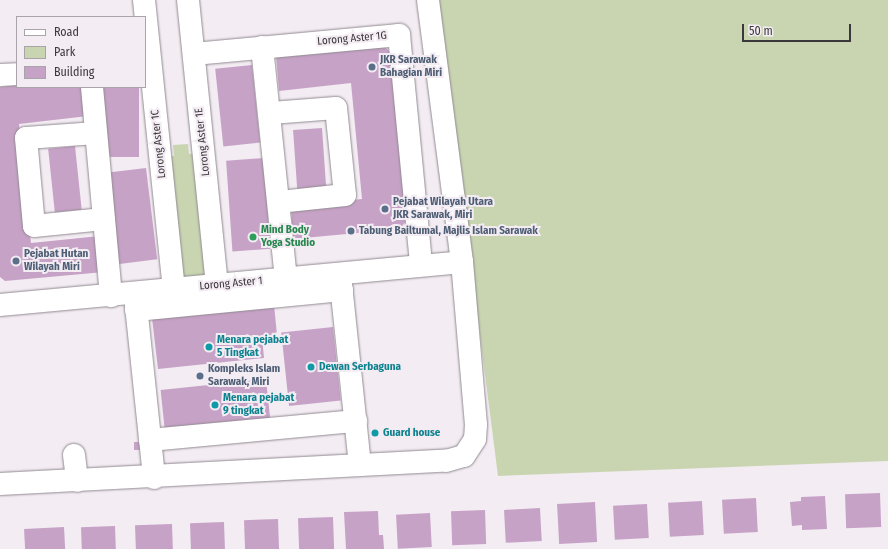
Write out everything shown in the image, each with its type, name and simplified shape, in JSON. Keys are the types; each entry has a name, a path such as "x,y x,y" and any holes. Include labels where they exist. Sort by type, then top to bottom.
{"lane":[{"name":"Lorong Aster 1C","path":"144,0 145,16"},
{"name":"Lorong Aster 1E","path":"188,0 217,285"},
{"path":"0,484 154,478 457,460 464,456 475,439 476,425 462,262 428,0"},
{"name":"Lorong Aster 1C","path":"146,32 148,63 174,289"},
{"name":"Lorong Aster 1G","path":"194,54 398,35 421,265"},
{"path":"262,47 271,113 286,279"},
{"path":"0,75 16,74"},
{"path":"92,88 111,296"},
{"path":"271,113 336,108 345,195 280,202"},
{"path":"96,133 26,138 34,226 104,219"},
{"name":"Lorong Aster 1","path":"0,305 57,305 111,296 136,302 174,289 286,279 341,282 421,265 462,262"},
{"path":"154,478 136,302 341,282 360,465"},
{"path":"150,440 356,421"},
{"path":"74,455 78,481"}],"green space":[{"path":"437,0 888,0 888,461 498,476"},
{"path":"188,144 189,154 197,153 206,275 183,277 166,156 174,156 173,145"}],"building":[{"path":"381,43 393,55 408,218 400,229 293,239 291,206 362,199 351,83 279,91 276,54"},
{"path":"252,65 260,143 223,146 215,69"},
{"path":"16,85 16,88 86,88 88,116 19,124 31,243 100,236 104,272 5,281 0,277 0,87"},
{"path":"97,88 139,88 139,157 97,157"},
{"path":"322,128 326,187 297,189 293,130"},
{"path":"75,146 82,210 55,212 48,149"},
{"path":"264,158 270,249 232,251 226,161"},
{"path":"146,168 157,259 118,264 106,173"},
{"name":"Menara pejabat 5 Tingkat","path":"274,305 277,335 262,337 264,358 158,369 152,318"},
{"name":"Dewan Serbaguna","path":"333,327 341,401 289,406 281,332"},
{"name":"Menara pejabat 9 tingkat","path":"266,379 270,420 165,431 161,390"},
{"name":"Guard house","path":"378,429 379,437 372,438 371,430"},
{"path":"134,442 142,442 142,450 134,450"},
{"path":"880,493 881,527 846,528 845,494"},
{"path":"825,496 827,529 802,530 802,525 792,526 790,502 801,501 801,497"},
{"path":"756,498 758,532 724,534 722,500"},
{"path":"702,501 704,535 670,537 668,503"},
{"path":"595,502 597,542 559,544 557,504"},
{"path":"647,504 649,538 615,540 613,506"},
{"path":"540,508 542,541 506,543 504,510"},
{"path":"485,510 486,544 452,545 451,511"},
{"path":"378,511 379,535 383,535 384,549 346,549 344,512"},
{"path":"430,513 432,547 398,549 396,515"},
{"path":"333,517 334,549 299,549 298,518"},
{"path":"278,519 279,549 245,549 244,520"},
{"path":"224,522 225,549 191,549 190,523"},
{"path":"172,524 173,549 136,549 135,525"},
{"path":"115,526 116,549 82,549 81,527"},
{"path":"64,527 65,549 25,549 24,529"}],"place":[{"name":"JKR Sarawak Bahagian Miri","path":"372,67"},
{"name":"Pejabat Wilayah Utara JKR Sarawak, Miri","path":"385,209"},
{"name":"Tabung Bailtumal, Majlis Islam Sarawak","path":"351,231"},
{"name":"Mind Body Yoga Studio","path":"253,237"},
{"name":"Pejabat Hutan Wilayah Miri","path":"16,261"},
{"name":"Menara pejabat 5 Tingkat","path":"209,347"},
{"name":"Dewan Serbaguna","path":"311,367"},
{"name":"Kompleks Islam Sarawak, Miri","path":"200,376"},
{"name":"Menara pejabat 9 tingkat","path":"215,405"},
{"name":"Guard house","path":"375,433"}]}
